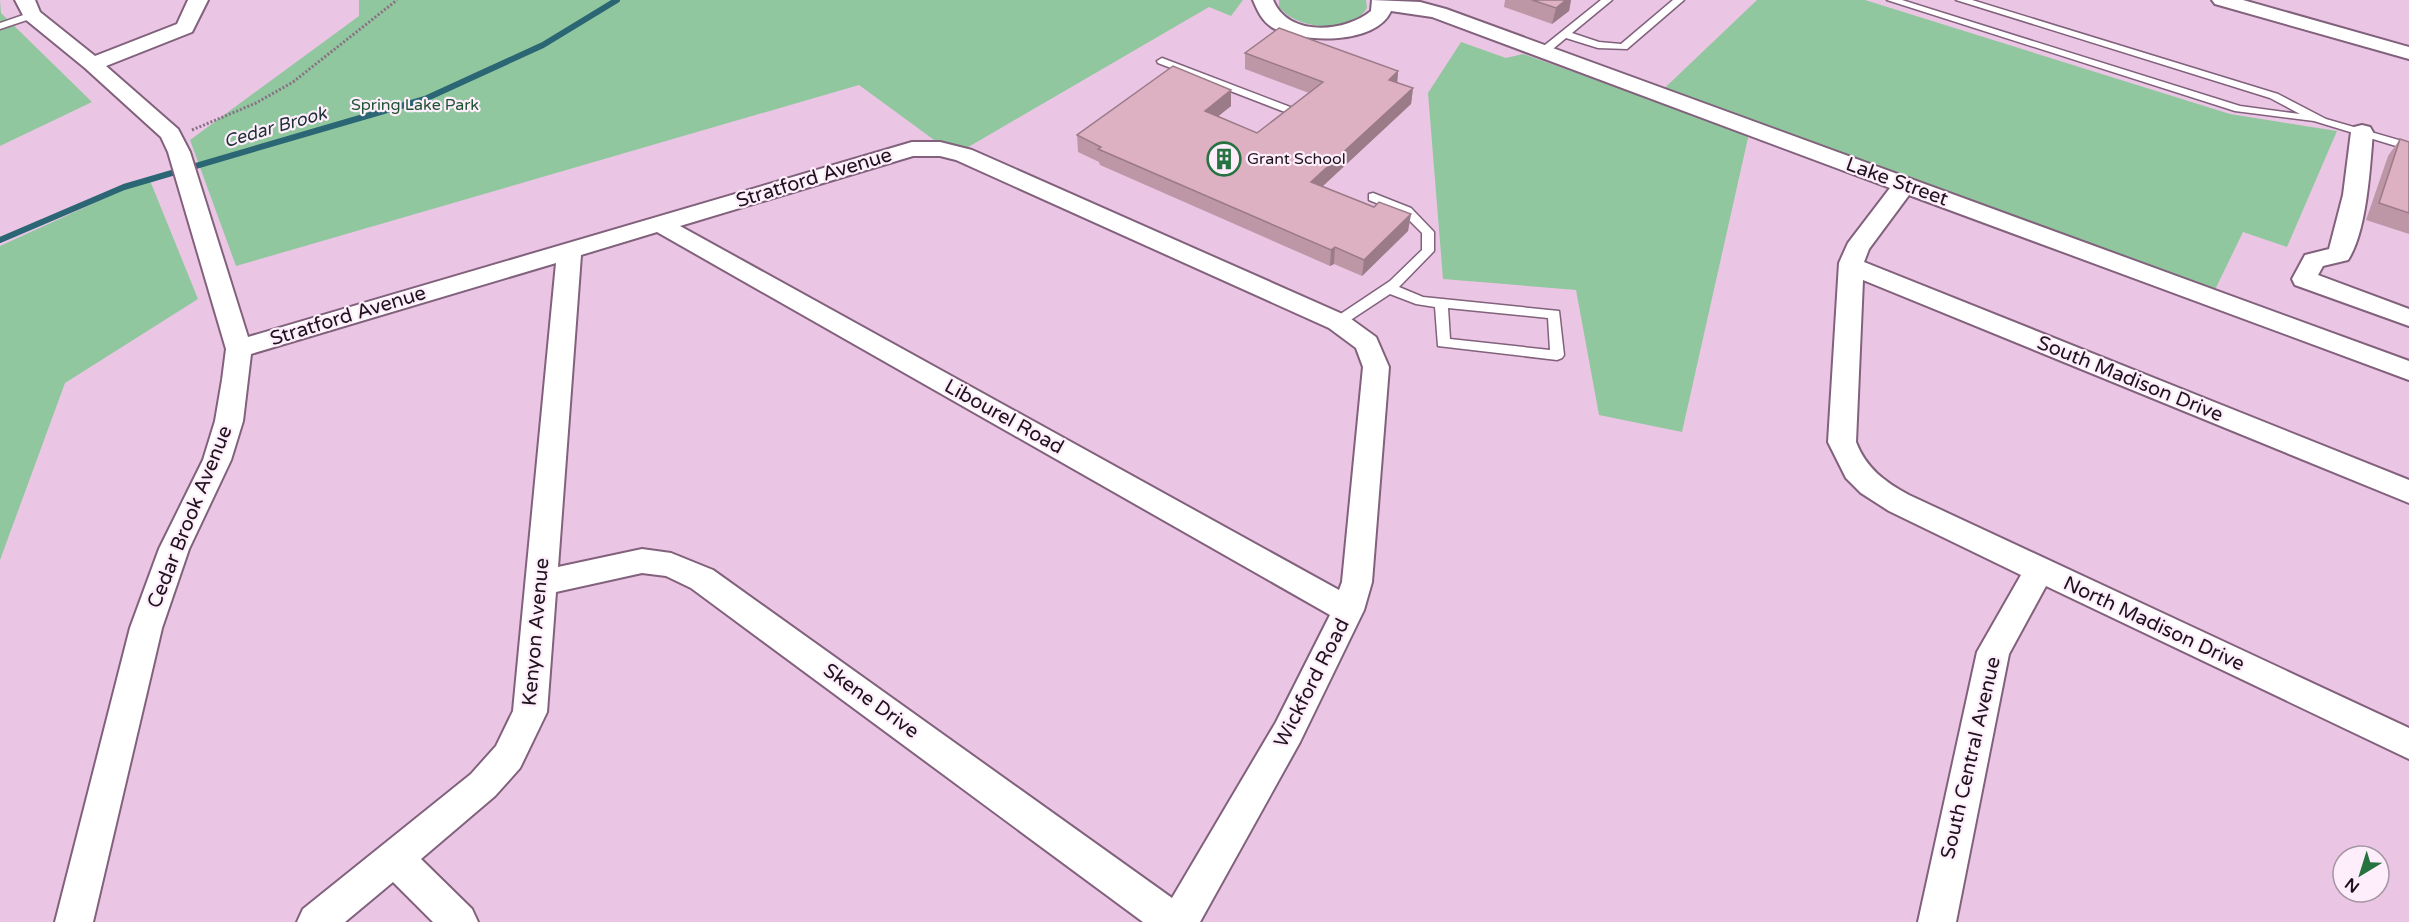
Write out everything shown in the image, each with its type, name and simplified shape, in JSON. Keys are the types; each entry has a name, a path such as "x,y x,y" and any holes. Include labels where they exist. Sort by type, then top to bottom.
{"street":[{"path":"92,64 185,28 198,0"},
{"path":"2222,0 2409,53"},
{"path":"1264,4 1275,20 1296,29 1335,33 1369,24 1381,13 1382,2"},
{"name":"Lake Street","path":"1382,2 1430,10 2409,371"},
{"path":"28,7 92,64 175,145"},
{"path":"2362,132 2358,183 2349,228 2339,255 2314,260 2304,279 2409,318"},
{"name":"Cedar Brook Avenue","path":"75,922 146,628 174,549 217,460 229,421 239,349 175,145"},
{"name":"Stratford Avenue","path":"239,349 912,149 940,149 964,155 1338,322 1366,343"},
{"path":"1851,266 1857,248 1904,185"},
{"name":"Libourel Road","path":"660,224 1348,610"},
{"name":"Kenyon Avenue","path":"316,922 483,785 508,757 530,712 570,250"},
{"name":"South Madison Drive","path":"1851,266 2409,492"},
{"name":"North Madison Drive","path":"1851,266 1842,442 1847,459 1860,477 1879,493 1899,503 2409,744"},
{"name":"Wickford Road","path":"1179,922 1288,732 1348,610 1357,582 1376,367 1366,343"},
{"name":"Skene Drive","path":"541,583 642,561 671,565 702,579 1174,922"},
{"name":"South Central Avenue","path":"1937,922 1993,652 2040,570"},
{"path":"395,858 459,922"}],"lane":[{"path":"1544,51 1607,0"},
{"path":"1564,34 1598,45 1623,46 1679,0"},
{"path":"1892,0 2239,109 2322,121 2409,147"},
{"path":"1961,0 2274,96 2322,121"},
{"path":"0,26 28,7"},
{"path":"1162,61 1294,112"},
{"path":"1338,322 1388,288 1428,250 1428,232 1407,211 1373,197"},
{"path":"1388,288 1421,301 1554,314 1557,356 1443,343 1441,303"}],"path":[{"path":"175,145 293,82 398,0"}],"green space":[{"path":"0,0 1,13 92,102 0,146"},
{"name":"Spring Lake Park","path":"359,0 1243,0 1231,16 1209,7 958,153 941,145 859,85 236,266 190,140 359,16"},
{"path":"1279,0 1366,0 1367,8 1359,17 1337,26 1311,25 1287,15 1279,7"},
{"path":"1757,0 1865,0 2230,114 2337,131 2287,247 2243,232 2210,300 1750,129 1682,432 1599,415 1576,290 1443,279 1428,93 1461,42 1506,58 1523,54 1652,100"},
{"path":"149,178 198,299 65,383 0,560 0,246"}],"building":[{"path":"1532,0 1566,0 1556,8"},
{"name":"Grant School","path":"1279,28 1398,71 1389,80 1413,88 1311,182 1374,207 1379,202 1411,214 1364,260 1335,247 1331,250 1098,149 1101,147 1077,135 1173,66 1231,90 1205,111 1257,133 1323,82 1245,53"},
{"path":"2400,139 2409,142 2409,213 2379,203"}],"waterway":[{"name":"Cedar Brook","path":"0,240 124,187 425,99 543,45 617,0"}],"place":[{"name":"Grant School","path":"1224,159"}]}
